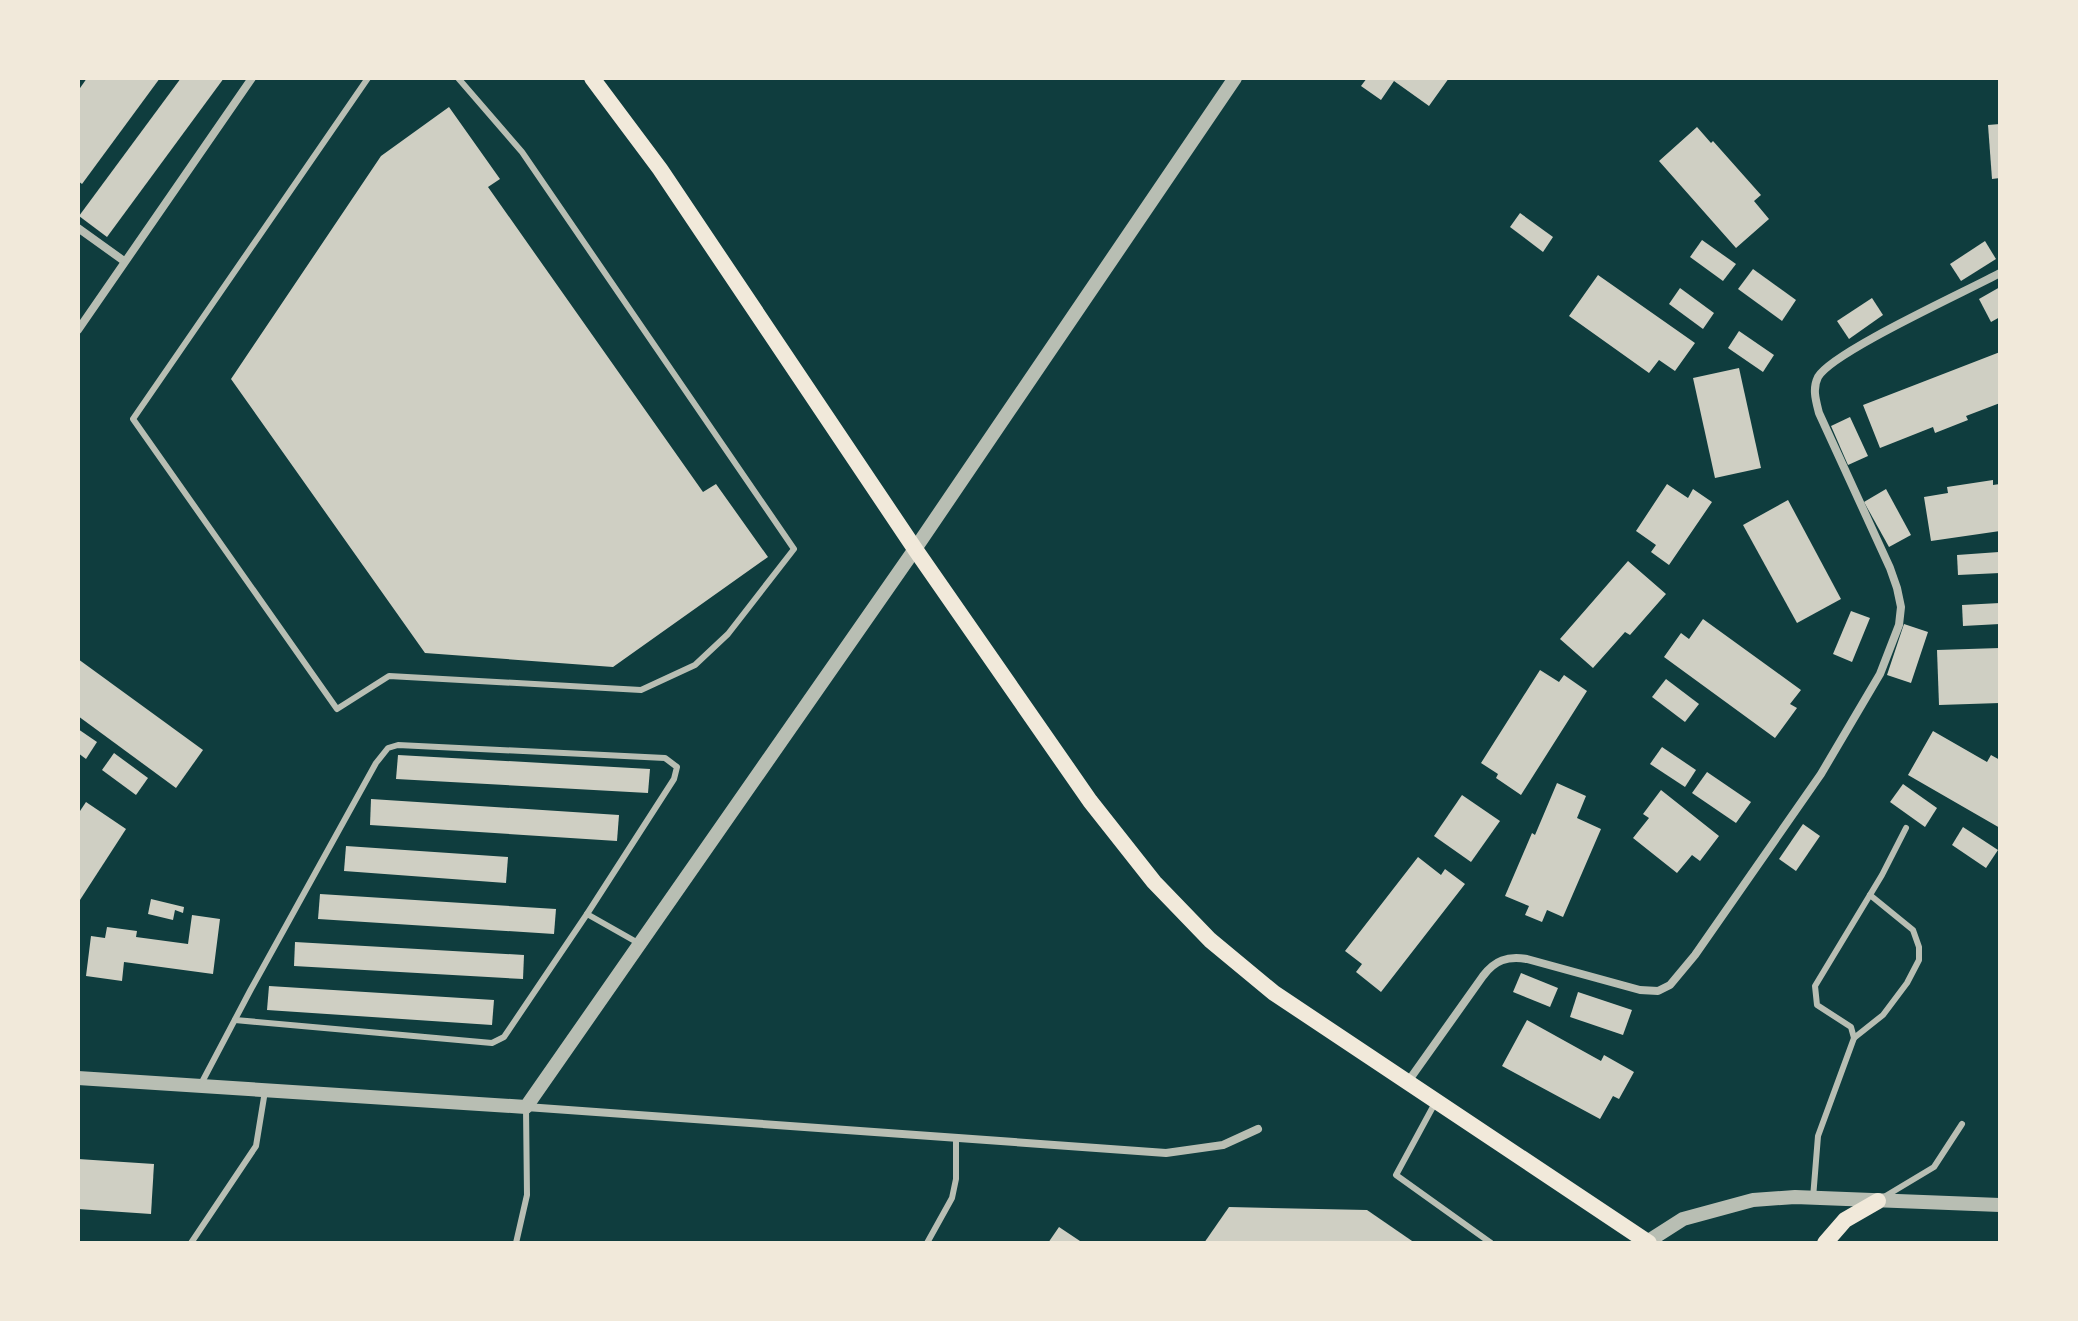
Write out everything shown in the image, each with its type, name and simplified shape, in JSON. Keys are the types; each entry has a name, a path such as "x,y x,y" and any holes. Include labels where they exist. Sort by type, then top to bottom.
{"main road":[{"path":"592,78 660,169 915,549 1090,801 1154,882 1210,940 1274,993 1648,1243"},
{"path":"1825,1243 1845,1220 1878,1201"}],"street":[{"path":"78,330 252,78"},
{"path":"526,1107 915,549 1235,78"},
{"path":"78,228 124,261"},
{"path":"1407,1084 1489,968 1505,958 1527,959 1653,992 1670,985 1695,955 1821,774 1880,674 1899,625 1901,607 1890,568 1819,413 1814,392 1818,378 1831,363 1859,346 2000,273"},
{"path":"78,1078 1166,1153 1223,1145 1258,1129"},
{"path":"1648,1243 1683,1219 1718,1207 1753,1200 1813,1198 2000,1205"}],"lane":[{"path":"368,78 133,419 337,709 389,676 641,690 695,665 728,634 794,549 522,152 458,78"},
{"path":"200,1087 235,1020 376,763 388,748 398,745 665,758 677,767 674,779 504,1037 492,1043 235,1020"},
{"path":"1854,1038 1851,1027 1817,1005 1815,986 1906,828"},
{"path":"1813,1198 1818,1136 1854,1038 1883,1015 1907,983 1919,960 1919,947 1913,930 1870,895"},
{"path":"587,914 640,944"},
{"path":"191,1243 256,1146 265,1091"},
{"path":"1435,1103 1396,1175 1491,1243"},
{"path":"516,1243 527,1195 526,1107"},
{"path":"1878,1201 1934,1167 1962,1124"},
{"path":"927,1243 952,1198 956,1179 956,1138"}],"building":[{"path":"87,78 160,78 82,184 78,181 78,91"},
{"path":"181,78 224,78 107,237 79,216"},
{"path":"1367,78 1449,78 1429,106 1394,81 1381,100 1361,86"},
{"path":"449,107 500,179 488,187 703,492 716,484 768,557 613,667 425,653 231,379 381,156"},
{"path":"2000,124 2000,178 1992,179 1988,125"},
{"path":"1697,127 1761,195 1754,201 1769,219 1736,248 1659,161"},
{"path":"1520,213 1553,237 1543,252 1510,227"},
{"path":"1702,240 1736,264 1723,281 1690,257"},
{"path":"1985,241 1996,259 1961,281 1950,264"},
{"path":"1753,269 1796,300 1782,321 1738,289"},
{"path":"1598,275 1695,343 1675,371 1659,360 1649,373 1569,316"},
{"path":"2000,287 2000,317 1991,322 1979,299"},
{"path":"1680,288 1714,313 1703,329 1669,304"},
{"path":"1872,298 1883,315 1849,339 1837,321"},
{"path":"1739,331 1774,355 1763,372 1728,348"},
{"path":"2000,352 2000,403 1966,416 1968,420 1935,433 1933,427 1880,448 1863,405"},
{"path":"1739,368 1761,468 1715,478 1693,378"},
{"path":"1850,417 1868,456 1848,465 1831,426"},
{"path":"1993,480 1993,485 2000,484 2000,531 1931,541 1924,497 1948,493 1947,487"},
{"path":"1667,484 1688,498 1693,489 1712,502 1669,565 1651,552 1656,545 1636,531"},
{"path":"1886,489 1911,535 1889,547 1864,502"},
{"path":"1788,500 1841,599 1797,623 1743,525"},
{"path":"1999,552 2000,573 1958,575 1957,555"},
{"path":"1628,561 1666,594 1630,635 1625,632 1593,668 1560,639"},
{"path":"2000,603 2000,624 1963,626 1962,605"},
{"path":"1851,611 1870,618 1852,662 1833,654"},
{"path":"1703,619 1801,690 1790,704 1797,708 1775,738 1664,657 1681,633 1689,639"},
{"path":"1904,624 1928,632 1911,683 1887,675"},
{"path":"2000,648 2000,703 1939,705 1937,650"},
{"path":"78,659 203,750 176,788 78,716"},
{"path":"1540,670 1559,682 1564,675 1587,691 1521,795 1481,763"},
{"path":"1666,679 1699,704 1685,722 1652,697"},
{"path":"78,729 97,742 86,759 78,753"},
{"path":"1933,731 1987,762 1991,755 2000,760 2000,828 1908,775"},
{"path":"1662,747 1696,770 1685,787 1650,764"},
{"path":"114,753 148,778 136,795 102,770"},
{"path":"398,755 650,769 648,793 396,779"},
{"path":"1707,772 1751,802 1736,823 1692,793"},
{"path":"1557,783 1586,796 1577,818 1601,829 1563,917 1547,910 1542,922 1525,915 1529,906 1505,896"},
{"path":"1903,784 1937,808 1925,827 1890,802"},
{"path":"1661,790 1719,836 1700,861 1692,855 1677,873 1633,838 1649,818 1643,814"},
{"path":"1462,795 1500,821 1471,862 1434,836"},
{"path":"371,799 619,815 617,841 370,825"},
{"path":"86,802 126,829 78,903 78,814"},
{"path":"1803,824 1820,836 1796,871 1779,859"},
{"path":"1963,827 1998,850 1986,868 1952,845"},
{"path":"346,846 508,857 506,883 344,871"},
{"path":"1418,857 1441,875 1445,869 1465,884 1381,992 1356,972 1362,964 1345,951"},
{"path":"320,894 556,909 554,934 318,919"},
{"path":"151,899 184,907 183,913 175,910 173,920 148,914"},
{"path":"192,915 220,919 213,974 124,962 122,981 86,976 91,936 105,938 107,927 137,931 136,937 188,944"},
{"path":"295,942 524,955 523,979 294,966"},
{"path":"1521,973 1558,988 1550,1007 1513,992"},
{"path":"269,986 494,1000 492,1025 267,1010"},
{"path":"1578,992 1632,1010 1623,1035 1570,1017"},
{"path":"1527,1020 1601,1061 1604,1055 1634,1072 1619,1099 1613,1096 1600,1119 1502,1066"},
{"path":"78,1159 154,1164 151,1214 78,1209"},
{"path":"1229,1207 1367,1210 1415,1243 1204,1243"},
{"path":"1059,1227 1083,1243 1048,1243"}]}
